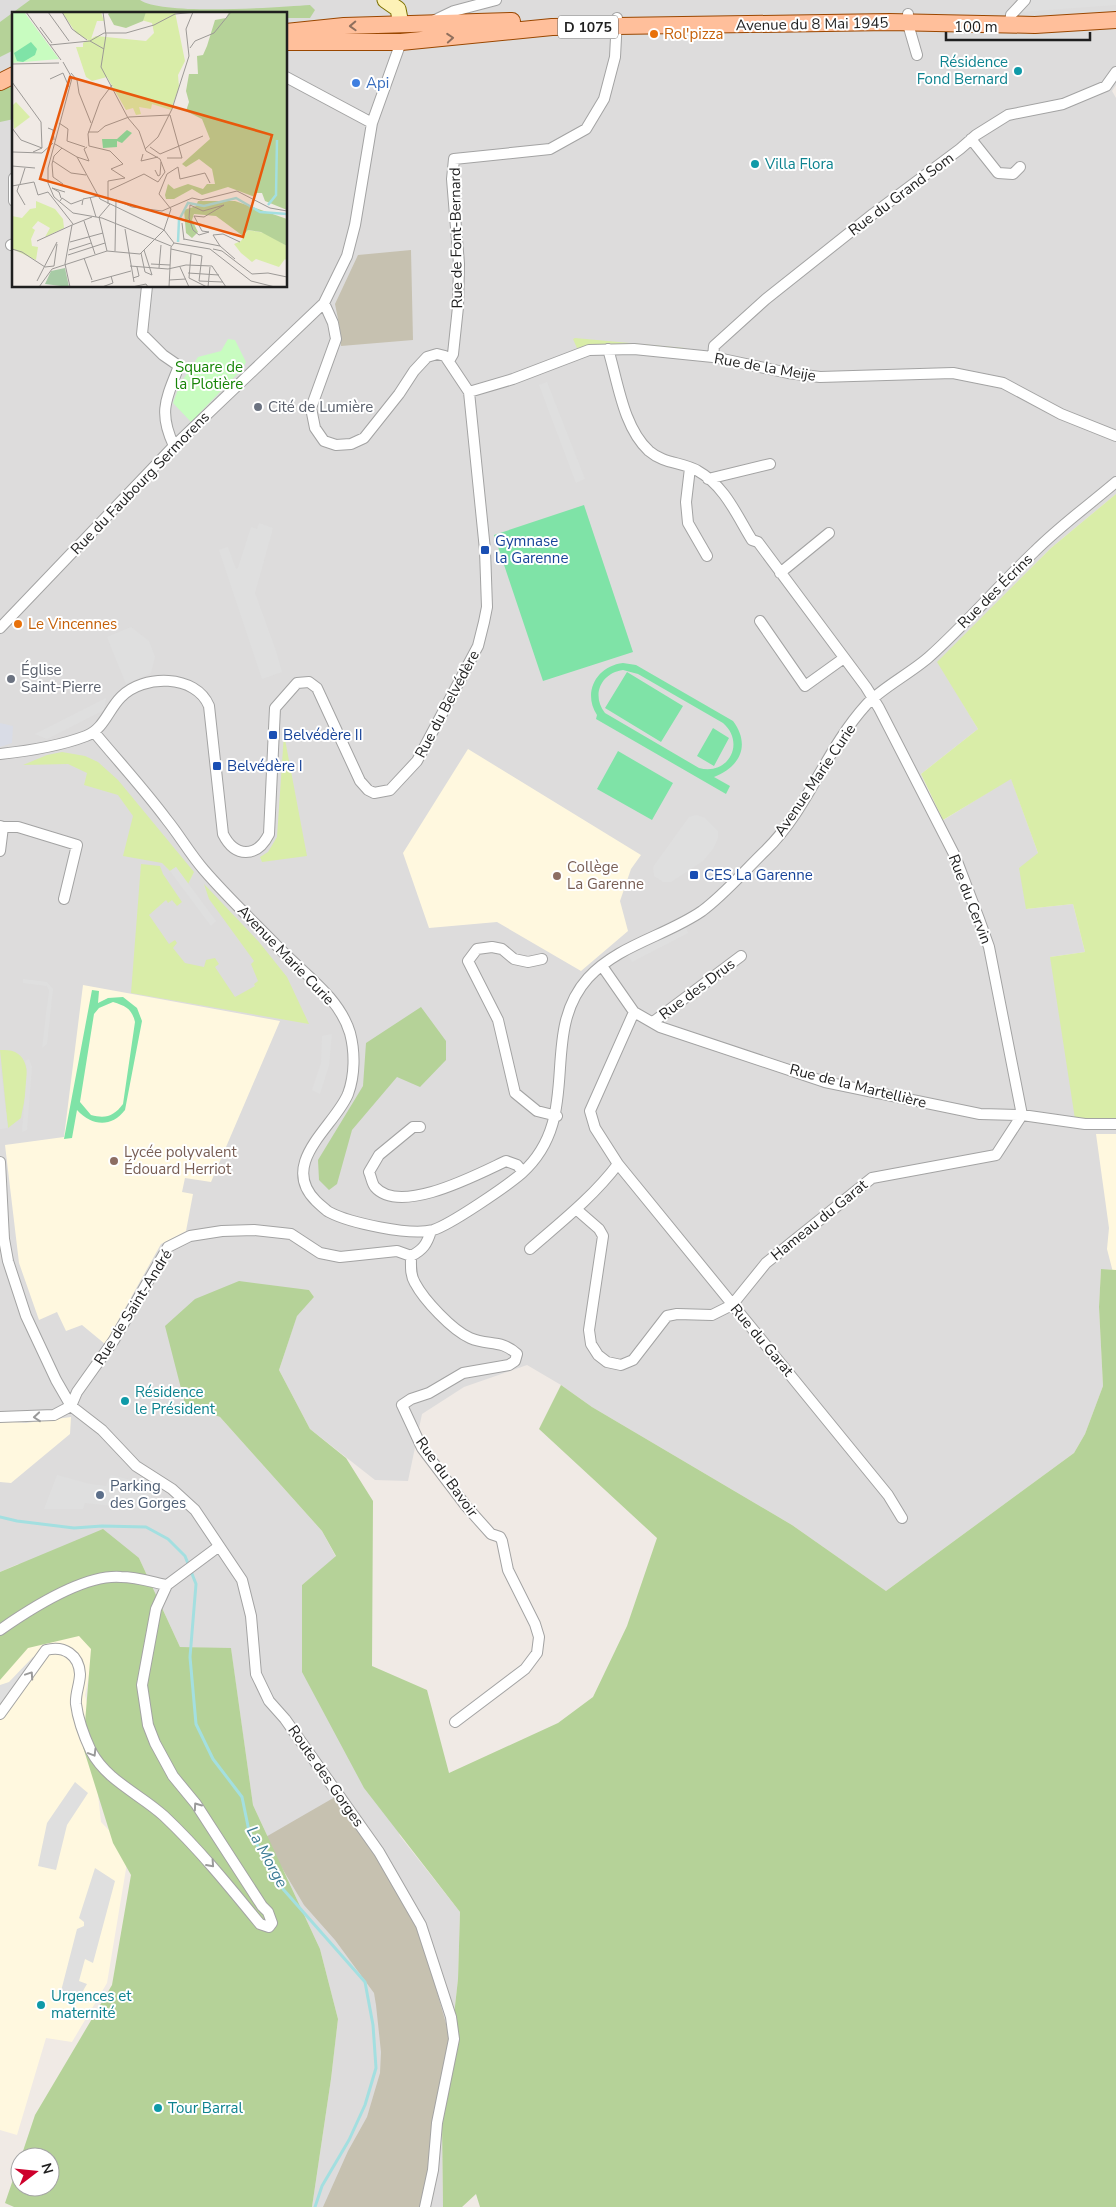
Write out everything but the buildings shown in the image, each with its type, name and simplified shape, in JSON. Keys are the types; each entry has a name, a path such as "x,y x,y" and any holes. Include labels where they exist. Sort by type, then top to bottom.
{"main road":[{"name":"Avenue du 8 Mai 1945","path":"1010,20 1116,12"},
{"name":"Avenue du 8 Mai 1945","path":"401,24 908,19 1010,20 1063,24 1116,20"},
{"name":"Avenue du 8 Mai 1945","path":"401,42 617,22"},
{"name":"D 1075","path":"288,32 401,24"},
{"path":"401,24 401,42"},
{"name":"D 1075","path":"288,42 401,42"},
{"path":"0,73 12,68"},
{"path":"0,82 12,76"}],"street":[{"path":"385,0 398,9 401,24"},
{"path":"419,41 427,25 454,11 496,0"},
{"path":"1010,20 1024,0"},
{"path":"908,19 917,55"},
{"name":"Rue de Font-Bernard","path":"449,361 453,354 458,299 458,256 452,179 454,159 550,149 586,129 604,99 615,57 617,22"},
{"name":"Rue du Faubourg Sermorens","path":"0,628 174,446 324,303 347,256 355,225 372,122 401,42"},
{"name":"Rue du Grand Som","path":"713,358 714,346 766,299 970,139 1008,115 1063,104 1106,86 1116,72"},
{"path":"288,78 372,122"},
{"path":"970,139 998,172 1013,174 1020,167"},
{"path":"147,288 142,334 163,355 179,366 168,395 164,413 165,424 174,446"},
{"path":"324,303 333,323 336,339 312,408 315,428 324,441 336,445 344,445 364,438 399,394 414,371 427,357 437,354 445,356 469,392"},
{"name":"Rue du Cervin","path":"608,349 635,433 656,456 698,471 723,493 752,540 758,542 873,698 954,856 979,919 989,947 1022,1115"},
{"name":"Rue de la Meije","path":"469,392 513,379 589,350 634,349 713,358 788,373 820,377 953,373 1003,383 1061,414 1116,436"},
{"name":"Rue du Belvédère","path":"94,732 103,723 122,696 135,689 155,682 178,681 198,688 209,706 224,834 230,847 238,852 251,852 263,846 269,834 275,708 296,683 309,682 316,688 323,700 360,781 368,790 374,793 390,790 418,761 478,646 487,607 484,550 469,392"},
{"path":"708,479 770,464"},
{"path":"690,468 686,502 688,523 707,556"},
{"name":"Rue des Écrins","path":"873,698 932,654 1041,544 1116,482"},
{"path":"780,573 829,533"},
{"path":"760,622 805,686 844,658"},
{"name":"Avenue Marie Curie","path":"94,732 170,822 205,871 327,994 349,1028 353,1047 353,1074 347,1097 315,1139 304,1165 306,1187 311,1197 328,1211 358,1221 406,1230 431,1231 450,1222 523,1172 547,1143 557,1116 564,1032 568,1014 587,980 602,966 621,954 701,911 774,842 799,810 820,772 858,716 873,698"},
{"path":"0,754 50,746 94,732"},
{"path":"0,851 1,827 25,829 77,845 64,900"},
{"path":"542,959 528,962 521,961 514,959 502,949 492,947 476,949 468,961 498,1020 515,1093 537,1111 557,1116"},
{"name":"Rue des Drus","path":"653,1022 741,956"},
{"name":"Rue de la Martellière","path":"602,966 634,1012 653,1022 826,1082 980,1114 1022,1115 1085,1124 1116,1124"},
{"name":"Rue du Garat","path":"634,1012 590,1111 595,1128 618,1164 888,1495 902,1518"},
{"name":"Hameau du Garat","path":"732,1305 766,1263 872,1178 996,1155 1022,1115"},
{"path":"420,1127 413,1126 379,1155 369,1172 375,1187 390,1196 410,1197 454,1184 506,1162 517,1165 523,1172"},
{"path":"0,1162 2,1239 15,1288 56,1380 71,1406 54,1415 0,1417"},
{"path":"530,1249 576,1209 607,1179 618,1164"},
{"path":"576,1209 599,1229 603,1236 589,1330 591,1344 598,1355 607,1362 621,1365 633,1360 667,1316 677,1314 712,1315 732,1305"},
{"name":"Rue de Saint-André","path":"71,1406 77,1392 114,1340 168,1247 190,1236 222,1231 254,1230 292,1234 320,1253 340,1257 397,1251 411,1256"},
{"path":"411,1256 420,1252 428,1242 431,1231"},
{"name":"Rue du Bavoir","path":"411,1256 411,1273 415,1284 439,1314 469,1338 483,1342 504,1344 517,1354 515,1361 509,1365 463,1373 429,1393 411,1399 402,1405 422,1448 466,1506 491,1534 500,1537 508,1570 535,1624 539,1637 537,1653 525,1668 455,1722"},
{"name":"Route des Gorges","path":"71,1406 102,1430 136,1466 172,1489 195,1510 218,1547 242,1580 251,1616 256,1674 274,1708 285,1719 380,1852 421,1925 451,2017 454,2039 437,2123 433,2170 425,2207"},
{"path":"0,1714 46,1650 57,1647 66,1650 78,1664 80,1675 76,1705 84,1734 98,1761 116,1781 161,1814 186,1836 260,1924 269,1927 272,1923 268,1912 262,1906 196,1804 173,1776 148,1726 142,1685 156,1609 170,1583 218,1547"},
{"path":"0,1630 37,1604 102,1578 122,1577 170,1583"}],"shaded area":[{"path":"0,0 1116,0 1116,85 1112,91 1116,98 1116,494 1051,548 938,662 978,729 921,774 942,821 1011,778 1038,853 1026,909 1073,904 1085,952 1050,957 1116,1121 1116,1270 1101,1269 1099,1307 1103,1386 1085,1434 1074,1453 886,1591 792,1525 592,1407 561,1385 527,1365 464,1387 422,1414 408,1481 375,1480 310,1429 279,1370 297,1315 314,1297 309,1290 293,1289 185,1404 220,1417 322,1531 336,1557 302,1585 400,1836 460,1912 458,1979 442,2124 443,2207 312,2207 338,2019 320,1949 253,1805 231,1649 180,1647 139,1558 18,1564 0,1572"},
{"path":"1031,0 1116,0 1116,5 1020,12"},
{"path":"411,250 413,340 341,346 335,304 358,255"},
{"path":"547,382 585,479 576,483 539,385"},
{"path":"259,523 273,528 255,593 282,672 262,679 219,550 228,547 236,569 238,568 251,527 257,529"},
{"path":"131,627 149,641 155,657 151,673 126,684 107,637"},
{"path":"106,698 104,710 47,739 35,734"},
{"path":"0,723 13,726 12,743 0,747"},
{"path":"468,749 641,855 631,869 620,901 628,931 581,971 497,922 429,928 403,853"},
{"path":"696,815 705,818 718,831 718,838 713,849 703,861 671,882 663,882 654,876 653,867 689,817"},
{"path":"176,867 216,921 211,926 170,871"},
{"path":"685,925 688,933 632,962 628,955"},
{"path":"23,979 47,982 53,989 47,1044 42,1048 49,990 47,986 23,983"},
{"name":"Lycée polyvalent Édouard Herriot","path":"83,985 280,1021 211,1182 185,1178 182,1192 193,1194 186,1231 161,1244 105,1344 82,1325 66,1331 57,1312 39,1320 19,1263 5,1145 64,1137"},
{"path":"332,1034 329,1065 320,1094 312,1090 321,1063 322,1036"},
{"path":"29,1059 32,1067 27,1130 22,1132 27,1069 25,1061"},
{"path":"0,1062 8,1128 0,1129"},
{"path":"1096,1134 1116,1134 1116,1284 1107,1249 1109,1228"},
{"path":"71,1417 70,1434 11,1483 0,1482 0,1421 26,1423"},
{"name":"Parking des Gorges","path":"57,1475 90,1484 106,1486 111,1475 144,1483 151,1488 151,1510 85,1503 83,1509 44,1509"},
{"path":"82,1627 94,1649 85,1695 96,1741 96,1777 101,1822 129,1851 107,1983 72,2042 46,2038 17,2135 0,2130 0,1642"},
{"path":"33,1657 35,1661 0,1704 0,1685 9,1682"},
{"path":"75,1782 88,1793 67,1825 56,1870 38,1866 47,1823"},
{"path":"335,1797 381,1861 419,1929 451,2041 422,2207 323,2207 348,2151 367,2117 380,2073 381,2052 376,2005 374,1993 335,1940 304,1905 264,1838"},
{"path":"95,1868 115,1881 93,1963 85,1959 79,1981 87,1984 77,2001 60,1995 77,1929 84,1926 84,1922 79,1918"}],"green space":[{"path":"30,0 140,0 153,5 196,9 249,9 310,5 315,10 310,18 288,18 288,12 14,12"},
{"path":"12,13 12,51 0,57 0,22"},
{"path":"12,87 12,119 0,122 0,90"},
{"name":"Square de la Plotière","path":"228,339 235,340 246,362 243,368 191,422 173,403 180,384 198,357 221,351"},
{"path":"573,339 684,348 692,351 610,345 577,348"},
{"path":"1116,494 1116,1121 1075,1119 1050,957 1085,952 1073,904 1026,909 1019,868 1038,853 1011,779 943,820 921,774 978,729 937,662 1051,548"},
{"path":"584,505 633,652 543,681 494,535"},
{"path":"623,663 636,665 733,721 741,738 742,747 740,754 730,767 714,777 730,786 726,794 596,719 597,715 591,698 592,689 599,675 614,665","holes":["623,670 638,674 723,723 730,731 733,740 733,748 725,763 709,769 699,768 605,713 599,699 600,686 604,680 609,675"]},
{"path":"627,672 683,706 661,742 605,708"},
{"path":"713,728 729,738 714,766 697,756"},
{"path":"284,734 307,856 262,862 260,857 268,852 277,837"},
{"path":"618,751 673,783 652,820 597,789"},
{"path":"62,752 85,756 98,762 118,780 194,872 188,884 176,867 170,871 162,863 123,856 133,816 118,795 84,785 87,773 68,764 23,765 47,755"},
{"path":"141,864 160,866 163,874 182,902 177,906 172,900 168,903 166,900 149,915 169,944 175,940 177,943 173,948 185,963 204,967 206,960 215,958 219,964 215,967 235,997 255,986 254,984 258,981 251,964 254,961 209,899 204,884 259,942 287,977 309,1024 131,993"},
{"path":"92,990 99,991 98,1003 108,998 123,997 137,1008 142,1021 125,1110 114,1120 101,1123 89,1119 77,1110 72,1138 64,1139","holes":["113,1002 130,1011 135,1022 123,1104 109,1116 96,1116 91,1115 80,1102 94,1014 99,1008"]},
{"path":"421,1007 446,1041 446,1060 420,1087 397,1077 352,1130 337,1184 329,1190 319,1180 318,1160 363,1086 366,1043"},
{"path":"0,1050 13,1051 21,1057 27,1073 26,1092 21,1118 8,1128"},
{"path":"1101,1269 1116,1270 1116,2207 480,2207 476,2194 462,2207 443,2207 442,2124 458,1979 460,1912 364,1788 302,1672 302,1585 336,1556 322,1531 220,1417 185,1404 165,1326 195,1299 239,1281 309,1290 314,1297 297,1316 279,1370 310,1429 346,1458 373,1501 372,1666 427,1690 449,1773 558,1723 593,1697 627,1626 657,1538 539,1429 561,1385 592,1407 792,1525 886,1591 1074,1453 1085,1434 1103,1386 1099,1307"},
{"path":"103,1529 139,1558 180,1647 231,1648 253,1805 320,1949 338,2019 312,2207 14,2207 5,2203 10,2188 10,2197 60,2197 60,2147 24,2147 35,2115 112,1985 131,1875 113,1843 83,1747 91,1649 79,1636 28,1648 0,1680 0,1572"}],"waterway":[{"name":"La Morge","path":"0,1517 74,1528 102,1526 146,1527 168,1539 185,1556 196,1584 190,1657 196,1724 213,1759 242,1797 249,1831 283,1889 365,1982 373,2025 376,2068 365,2105 349,2140 322,2186 315,2207"}],"place":[{"name":"Rol'pizza","path":"654,34"},
{"name":"Résidence Fond Bernard","path":"1018,71"},
{"name":"Api","path":"356,83"},
{"name":"Villa Flora","path":"755,164"},
{"name":"Cité de Lumière","path":"258,407"},
{"name":"Gymnase la Garenne","path":"485,550"},
{"name":"Le Vincennes","path":"18,624"},
{"name":"Église Saint-Pierre","path":"11,679"},
{"name":"Belvédère II","path":"273,735"},
{"name":"Belvédère I","path":"217,766"},
{"name":"CES La Garenne","path":"694,875"},
{"name":"Collège La Garenne","path":"557,876"},
{"name":"Lycée polyvalent Édouard Herriot","path":"114,1161"},
{"name":"Résidence le Président","path":"125,1401"},
{"name":"Parking des Gorges","path":"100,1495"},
{"name":"Urgences et maternité","path":"41,2005"},
{"name":"Tour Barral","path":"158,2108"}]}
